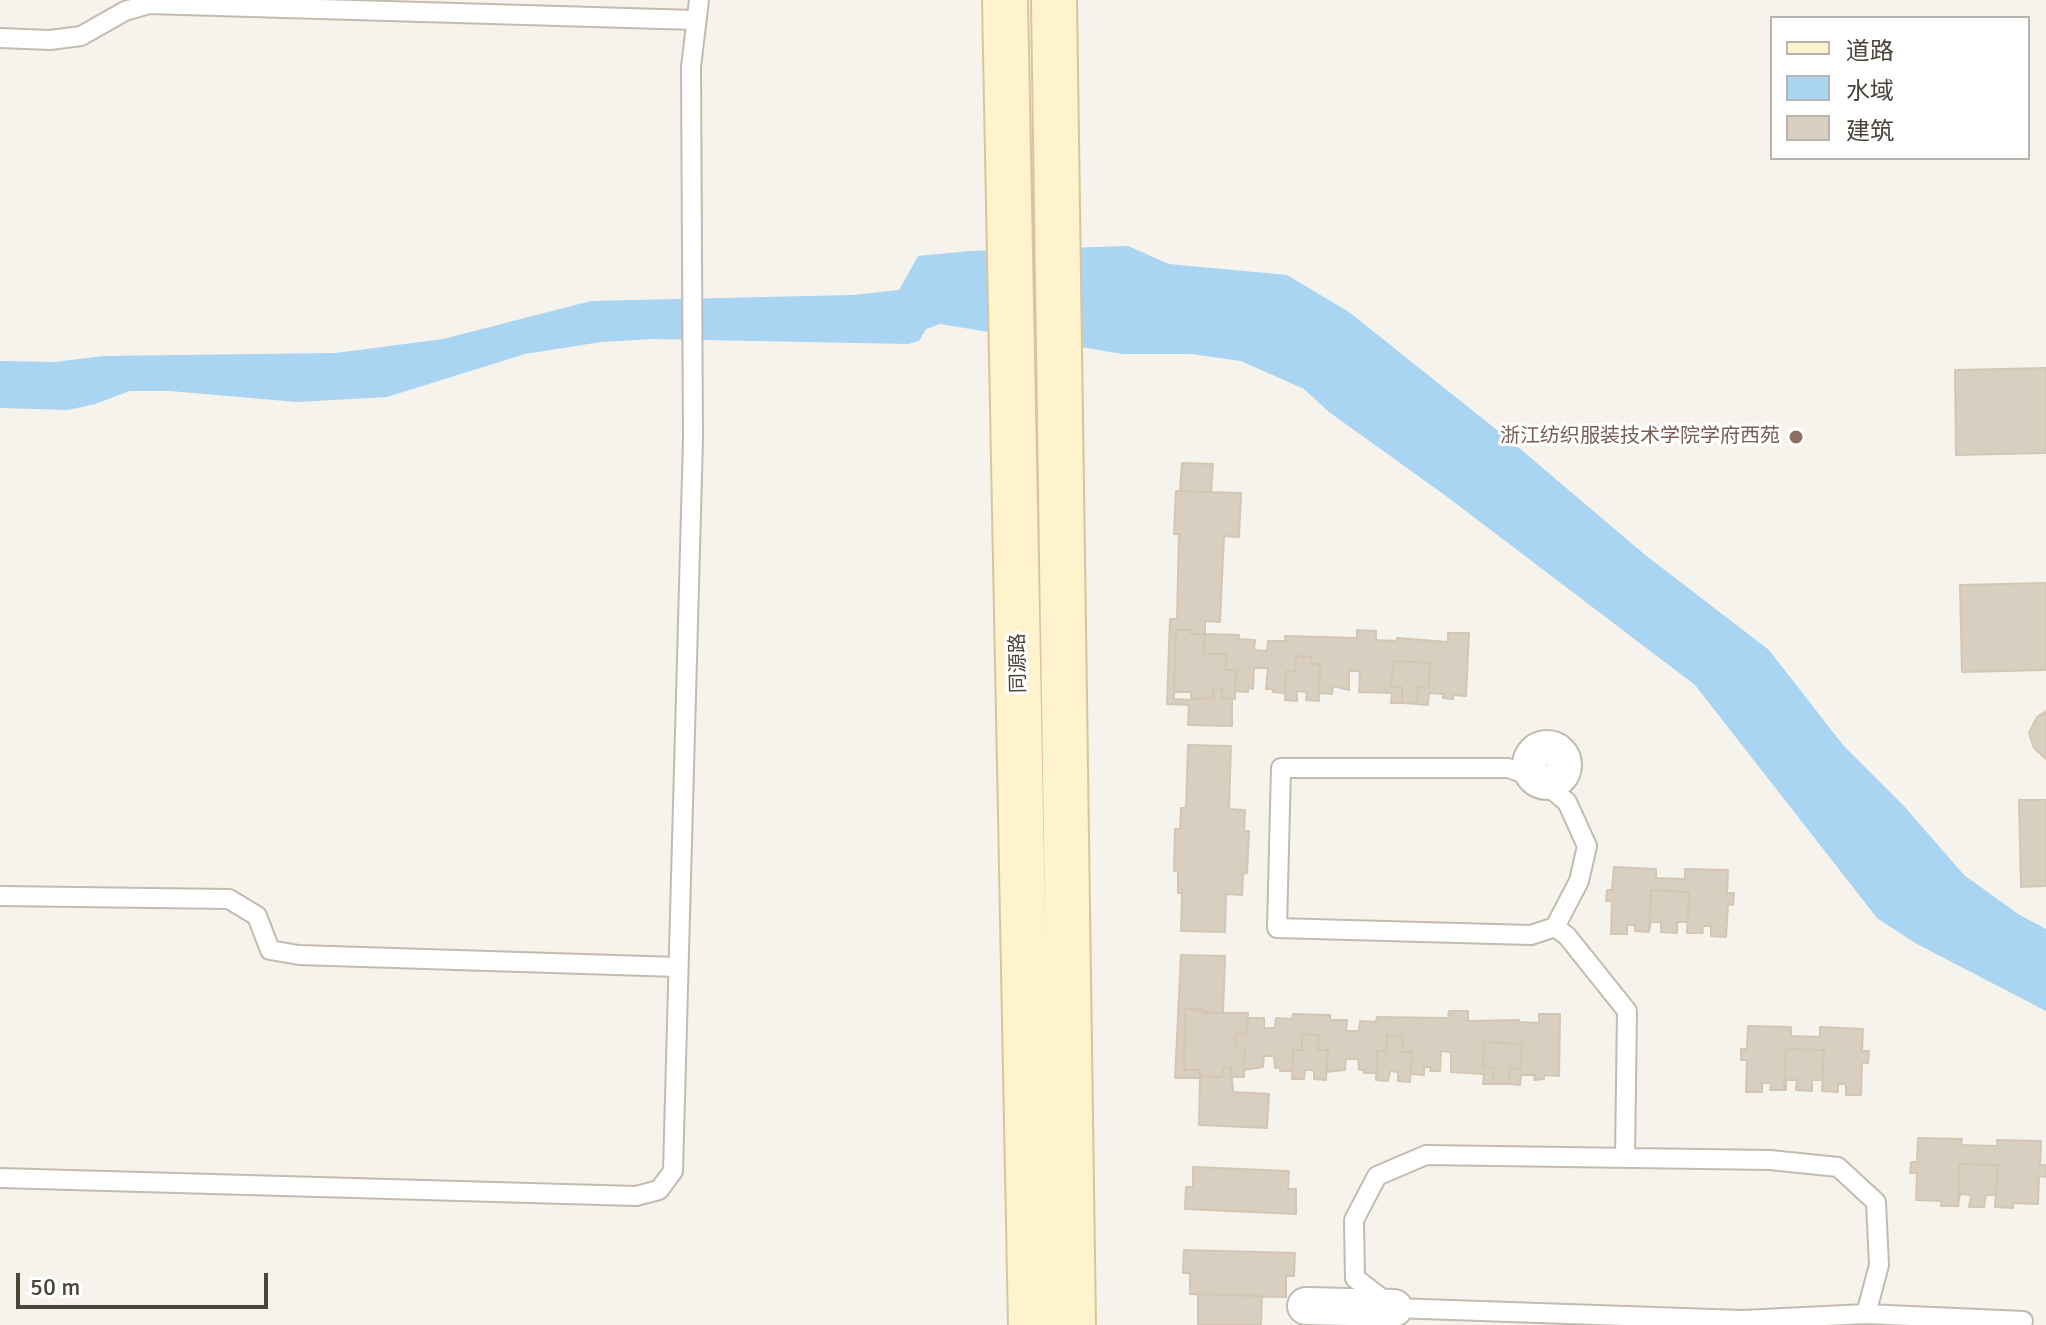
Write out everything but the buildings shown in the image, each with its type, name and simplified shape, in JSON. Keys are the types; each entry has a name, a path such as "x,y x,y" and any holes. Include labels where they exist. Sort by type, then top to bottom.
{"street":[{"name":"同源路","path":"1005,0 1031,1325"},
{"path":"1054,0 1073,1325"},
{"path":"1306,1306 1394,1308"}],"lane":[{"path":"0,1178 636,1196 659,1190 673,1171 693,439 691,67 699,0"},
{"path":"0,38 50,40 81,36 125,11 149,4 479,7 695,20"},
{"path":"1281,768 1508,768 1539,779 1567,802 1587,846 1579,881 1555,927 1531,935 1277,928 1281,768"},
{"path":"0,896 229,899 257,916 270,950 299,955 678,967"},
{"path":"1555,927 1567,936 1627,1011 1625,1157"},
{"path":"1866,1314 1879,1265 1876,1202 1838,1167 1770,1160 1426,1155 1377,1176 1354,1220 1355,1278 1394,1308 1613,1321 1742,1320 1866,1314 2023,1321"}],"water":[{"path":"1128,246 1169,264 1287,275 1349,312 1512,442 1644,554 1769,650 1843,745 1904,806 1964,875 2018,914 2046,929 2046,1011 1915,943 1877,918 1695,685 1446,496 1329,412 1304,389 1241,361 1191,354 1123,354 940,324 926,329 919,341 908,344 653,339 601,342 525,354 387,397 297,402 170,391 130,391 68,410 0,408 0,361 54,362 104,356 336,353 443,339 591,301 852,295 899,290 918,256 970,251"}],"place":[{"name":"浙江纺织服装技术学院学府西苑","path":"1796,437"}]}
